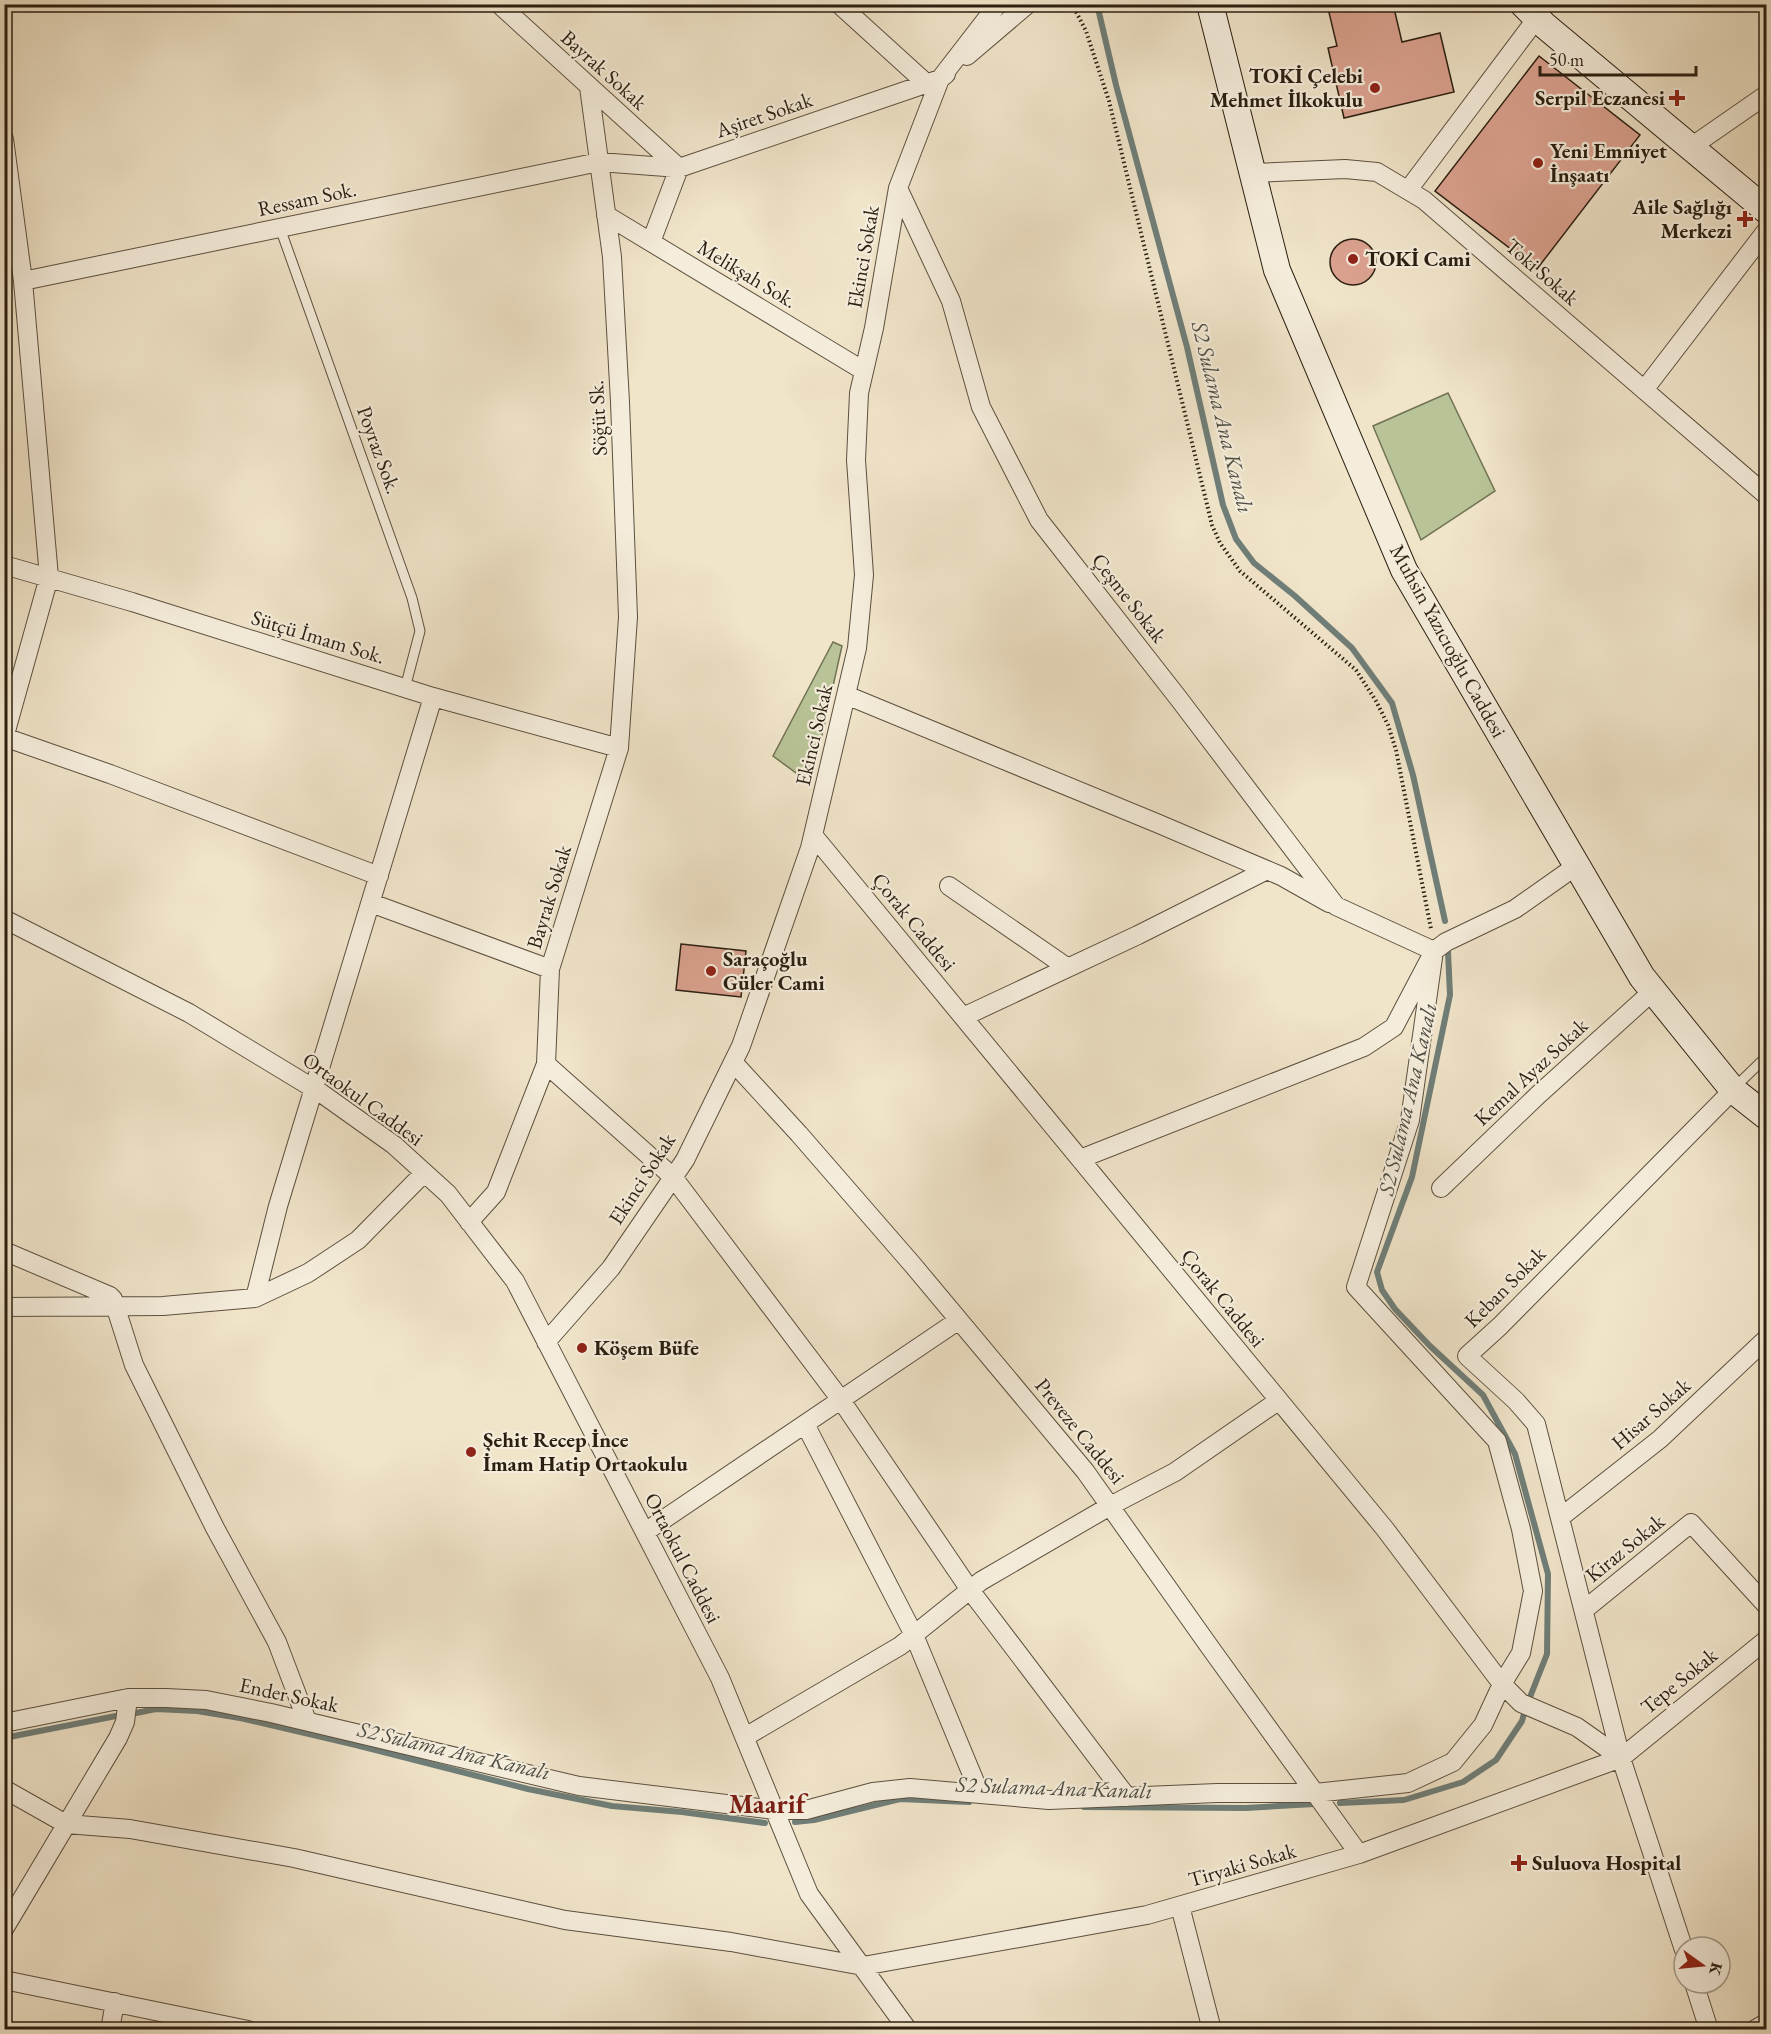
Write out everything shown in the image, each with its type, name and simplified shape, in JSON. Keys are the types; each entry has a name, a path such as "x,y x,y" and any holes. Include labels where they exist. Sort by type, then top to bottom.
{"main road":[{"name":"Muhsin Yazıcıoğlu Caddesi","path":"1210,4 1277,270 1404,570 1642,977 1733,1089 1767,1116"},
{"path":"1530,11 1767,210"}],"street":[{"name":"Bayrak Sokak","path":"499,4 679,168"},
{"path":"838,4 934,81 998,4"},
{"name":"Aşiret Sokak","path":"599,162 679,168 934,81 1028,4"},
{"path":"1408,190 1530,11"},
{"name":"Ekinci Sokak","path":"546,1342 611,1268 685,1160 733,1062 748,1024 813,835 857,648 864,575 856,460 859,393 874,328 898,188 934,81"},
{"name":"Söğüt Sk.","path":"589,87 612,257 620,391 628,617 619,748"},
{"path":"1691,147 1767,95"},
{"path":"4,140 23,280 49,577 5,738 110,774 379,876"},
{"name":"Ressam Sok.","path":"23,280 599,162"},
{"path":"651,242 679,168"},
{"name":"Toki Sokak","path":"1254,173 1345,169 1377,172 1424,200 1767,495"},
{"name":"Çeşme Sokak","path":"898,188 951,301 981,407 1038,520 1179,699 1336,906 1434,951"},
{"name":"Melikşah Sok.","path":"606,215 864,371"},
{"path":"1644,390 1767,231"},
{"name":"Sütçü İmam Sok.","path":"4,565 434,697 619,748"},
{"path":"846,695 1267,870 1336,906"},
{"path":"255,1298 278,1206 434,697"},
{"name":"Bayrak Sokak","path":"469,1222 496,1192 546,1064 550,969 619,748"},
{"name":"Çorak Caddesi","path":"813,835 1385,1529 1502,1684 1521,1702 1577,1727 1621,1758"},
{"path":"1080,1159 1364,1047 1394,1027 1434,951 1446,942 1515,909 1576,866"},
{"path":"963,1017 1138,935 1267,870"},
{"path":"949,886 1068,968"},
{"path":"371,903 550,969"},
{"name":"Ortaokul Caddesi","path":"4,919 189,1013 314,1089 394,1145 448,1194 515,1281 645,1532 720,1678 809,1894 908,2030"},
{"name":"Ender Sokak","path":"4,1723 128,1698 206,1700 307,1721 579,1786 774,1810 806,1810 873,1792 910,1788 1049,1800 1217,1793 1315,1793 1408,1783 1453,1762 1483,1725 1502,1684 1521,1653 1533,1591 1521,1528 1497,1441 1356,1287 1410,1120 1434,951"},
{"name":"Kemal Ayaz Sokak","path":"1441,1188 1538,1095 1653,991"},
{"name":"Preveze Caddesi","path":"733,1062 807,1143 1085,1471 1359,1854"},
{"path":"546,1064 673,1177 841,1400 970,1590 1127,1797"},
{"name":"Keban Sokak","path":"1679,1935 1621,1758 1536,1424 1516,1401 1467,1356 1500,1326 1733,1089"},
{"path":"4,1307 163,1306 255,1298 308,1273 358,1240 424,1173"},
{"path":"4,1251 110,1296 116,1306 134,1365 215,1528 277,1642 307,1721"},
{"path":"645,1532 959,1320"},
{"name":"Hisar Sokak","path":"1561,1517 1660,1439 1767,1339"},
{"path":"745,1737 900,1646 981,1581 1110,1506 1175,1472 1278,1401"},
{"path":"805,1424 914,1635 980,1794"},
{"name":"Kiraz Sokak","path":"1584,1610 1691,1523 1767,1605"},
{"name":"Tepe Sokak","path":"1621,1758 1767,1640"},
{"path":"4,1929 118,1738 125,1722 128,1698"},
{"name":"Tiryaki Sokak","path":"863,1966 1147,1915 1180,1906 1359,1854 1621,1758"},
{"path":"4,1789 66,1824 130,1829 294,1858 565,1920 731,1942 863,1966"},
{"path":"1180,1906 1212,2030"},
{"path":"4,1980 115,2002 220,2027 248,2030"},
{"path":"1698,1995 1709,2030"},
{"path":"110,2030 115,2002"},
{"path":"1754,2030 1767,2023"}],"lane":[{"name":"Poyraz Sok.","path":"280,228 412,598 420,631 405,688"},
{"path":"1733,1089 1767,1056"}],"path":[{"path":"1072,4 1086,31 1109,100 1212,525 1220,543 1240,571 1356,670 1376,701 1388,725 1396,750 1434,951"}],"green space":[{"path":"1448,393 1495,491 1421,540 1373,426"},
{"path":"833,642 842,646 811,784 773,756"}],"building":[{"path":"1327,4 1393,4 1402,42 1440,33 1454,92 1344,118 1328,48 1337,46"},
{"name":"Yeni Emniyet İnşaatı","path":"1539,56 1640,135 1537,269 1435,191"},
{"name":"TOKİ Cami","path":"1353,239 1362,240 1369,246 1375,253 1375,271 1369,278 1362,284 1353,285 1344,284 1337,278 1331,271 1330,262 1331,253 1337,246 1344,240"},
{"name":"Saraçoğlu Güler Cami","path":"681,944 746,951 741,997 676,990"}],"waterway":[{"name":"S2 Sulama Ana Kanalı","path":"1097,4 1116,85 1187,347 1223,505 1236,539 1254,563 1295,596 1352,648 1392,703 1413,775 1445,921"},
{"name":"S2 Sulama Ana Kanalı","path":"1448,951 1450,995 1412,1177 1377,1272 1382,1290 1395,1309 1430,1346 1483,1395 1515,1454 1548,1574 1547,1654 1530,1697"},
{"name":"S2 Sulama Ana Kanalı","path":"136,1713 156,1709 197,1711 240,1718 528,1789 612,1806 765,1823"},
{"name":"S2 Sulama Ana Kanalı","path":"1340,1803 1404,1800 1463,1782 1496,1760 1522,1721 1525,1710"},
{"name":"S2 Sulama Ana Kanalı","path":"4,1738 116,1716"},
{"name":"S2 Sulama Ana Kanalı","path":"795,1822 814,1820 900,1799 969,1802"},
{"name":"S2 Sulama Ana Kanalı","path":"1084,1807 1246,1808 1314,1804"}],"place":[{"name":"TOKİ Çelebi Mehmet İlkokulu","path":"1375,88"},
{"name":"Serpil Eczanesi","path":"1677,98"},
{"name":"Yeni Emniyet İnşaatı","path":"1538,163"},
{"name":"Aile Sağlığı Merkezi","path":"1745,219"},
{"name":"TOKİ Cami","path":"1353,259"},
{"name":"Saraçoğlu Güler Cami","path":"711,971"},
{"name":"Köşem Büfe","path":"582,1348"},
{"name":"Şehit Recep İnce İmam Hatip Ortaokulu","path":"471,1452"},
{"name":"Suluova Hospital","path":"1519,1863"}],"district":[{"name":"Maarif","path":"767,1804"}]}
